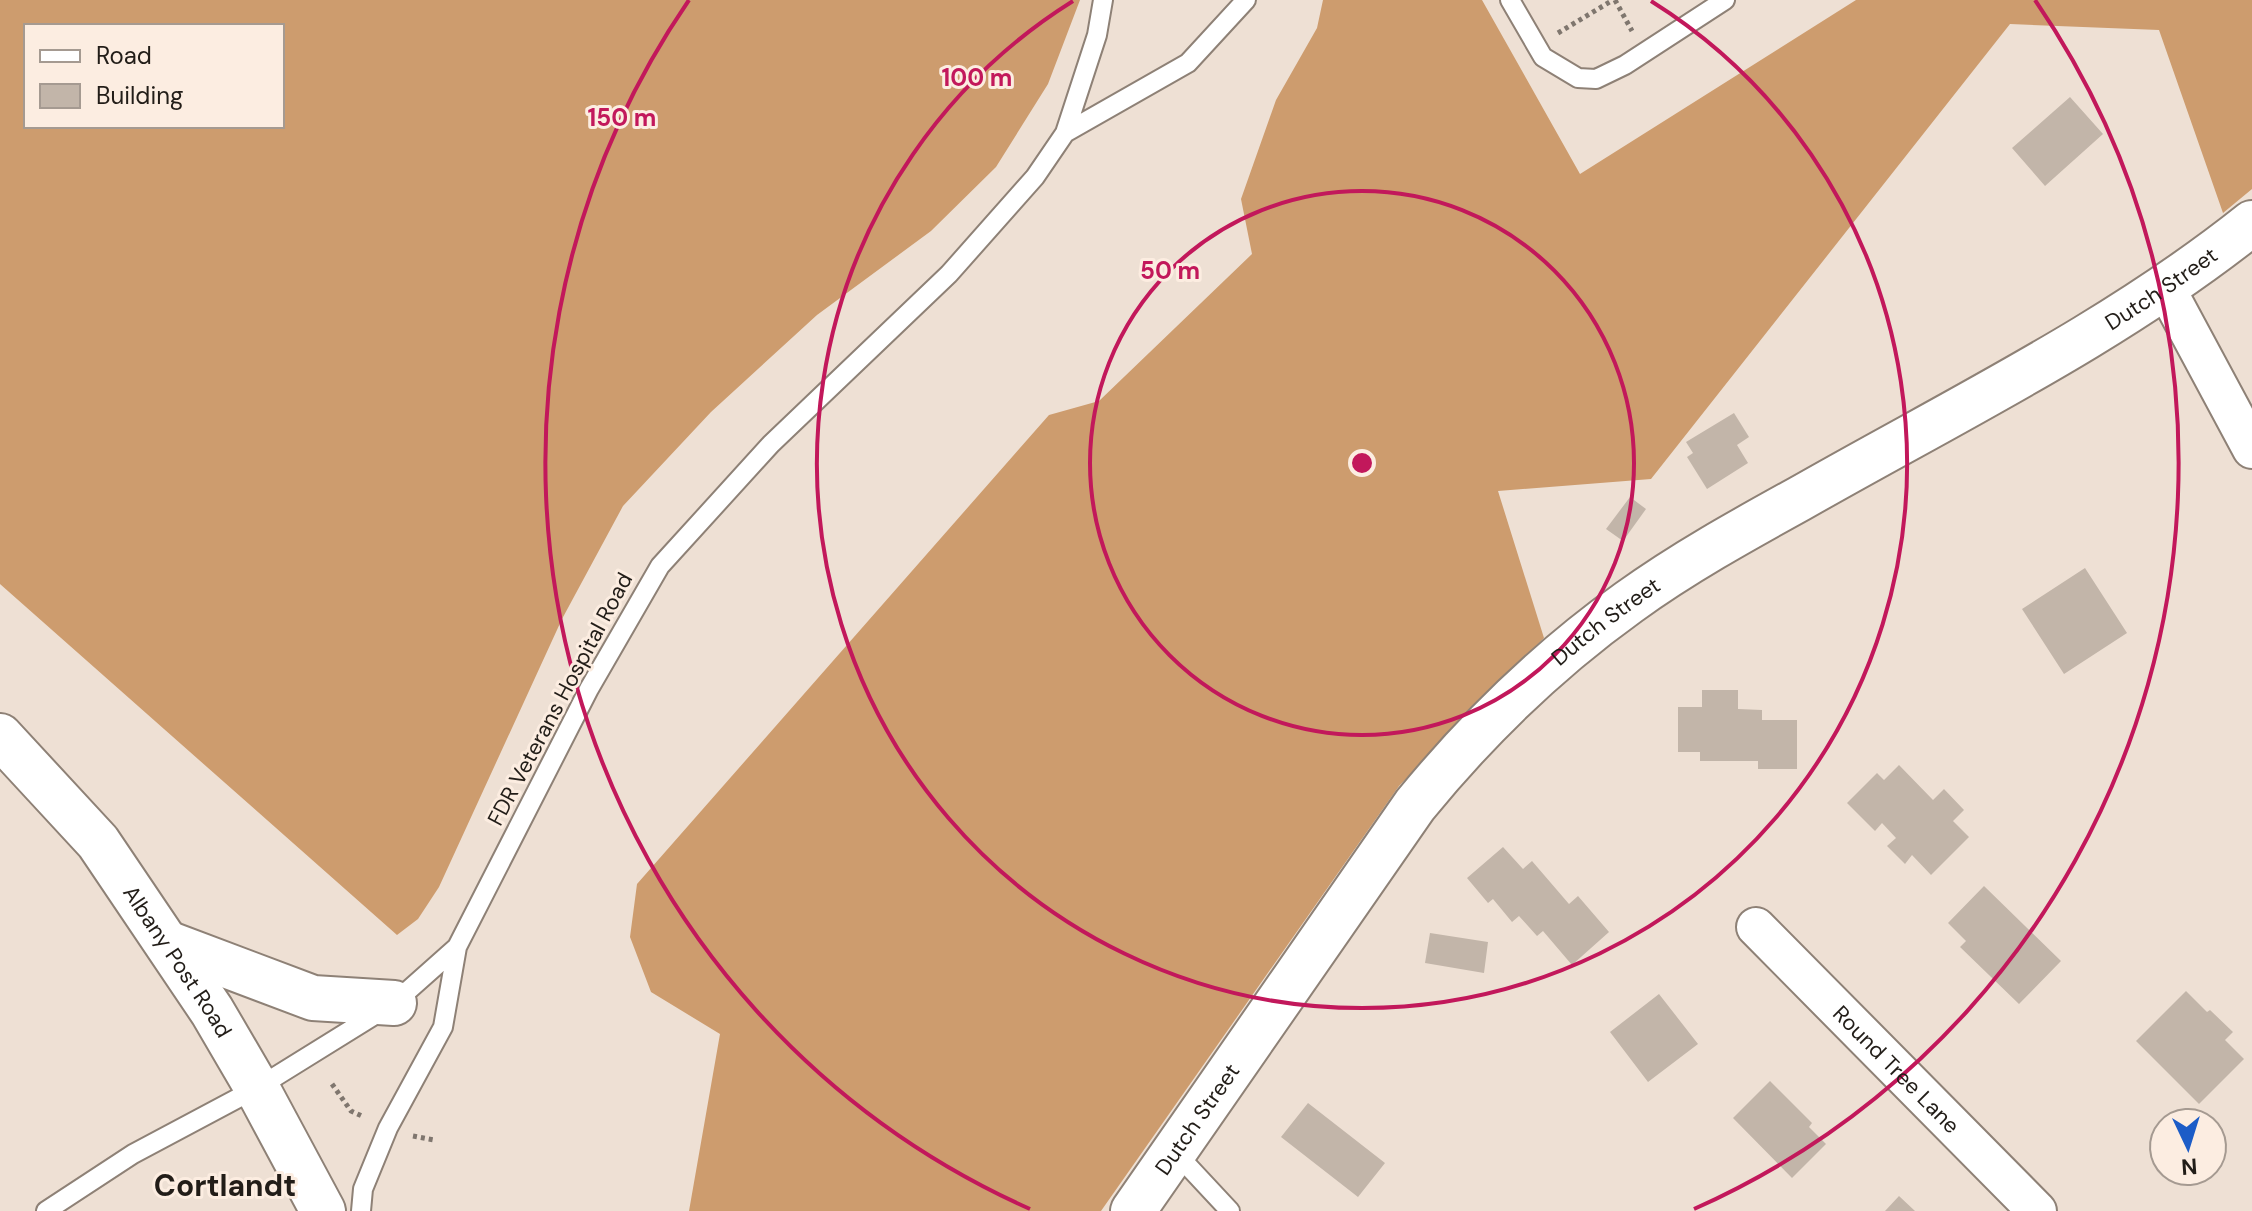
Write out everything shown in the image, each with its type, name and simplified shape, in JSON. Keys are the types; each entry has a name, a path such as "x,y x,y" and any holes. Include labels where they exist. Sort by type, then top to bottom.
{"street":[{"name":"Dutch Street","path":"1133,1211 1415,805 1460,750 1526,686 1593,629 1701,554 2003,387 2165,287 2252,223"},
{"path":"2165,287 2252,449"},
{"name":"Albany Post Road","path":"0,736 98,842 167,943 257,1088 323,1211"},
{"name":"Round Tree Lane","path":"1756,927 2037,1211"},
{"path":"167,943 313,998 394,1003"}],"lane":[{"name":"FDR Veterans Hospital Road","path":"46,1211 133,1154 257,1088 394,1003 457,947 589,689 660,566 771,444 949,274 1035,177 1065,133 1097,35 1103,0"},
{"path":"1065,133 1188,63 1246,0"},
{"path":"1510,0 1543,57 1578,78 1596,79 1625,65 1725,0"},
{"path":"361,1211 363,1189 388,1128 443,1027 457,947"},
{"path":"1174,1151 1230,1211"}],"path":[{"path":"1555,35 1613,0"},
{"path":"332,1084 351,1111 373,1122"}],"shaded area":[{"path":"0,0 1080,0 1048,84 996,167 931,231 817,315 711,412 623,506 562,619 439,887 418,919 397,935 0,584"},
{"path":"1323,0 1482,0 1580,174 1856,0 2252,0 2252,189 2223,213 2159,30 2010,24 1651,479 1498,491 1544,638 1399,786 1101,1211 689,1211 720,1034 651,992 630,937 637,884 1049,415 1099,401 1252,254 1241,199 1276,100 1317,28"}],"building":[{"path":"2070,97 2103,134 2045,186 2012,148"},
{"path":"1734,413 1749,437 1737,445 1748,463 1707,489 1687,457 1693,453 1686,442"},
{"path":"1630,497 1646,509 1623,541 1606,529"},
{"path":"2085,568 2127,633 2064,674 2022,609"},
{"path":"1702,690 1738,690 1738,709 1762,710 1762,720 1797,720 1797,769 1758,769 1758,761 1700,761 1700,752 1678,752 1678,707 1702,707"},
{"path":"1899,765 1933,800 1944,789 1964,810 1953,821 1969,837 1931,875 1912,855 1905,864 1887,846 1896,838 1882,823 1875,831 1847,803 1877,773 1884,780"},
{"path":"1503,847 1523,869 1532,861 1569,904 1578,896 1609,932 1572,965 1543,931 1537,936 1519,916 1512,922 1493,899 1488,903 1467,878"},
{"path":"1984,886 2061,961 2019,1004 1960,947 1966,941 1948,923"},
{"path":"1430,933 1488,942 1484,973 1425,963"},
{"path":"2186,991 2233,1032 2225,1040 2244,1059 2199,1104 2136,1041"},
{"path":"1659,994 1698,1044 1648,1082 1610,1032"},
{"path":"1770,1081 1812,1123 1809,1127 1826,1144 1792,1178 1733,1118"},
{"path":"1308,1103 1385,1163 1358,1197 1281,1137"},
{"path":"1899,1196 1915,1211 1885,1211"}],"district":[{"name":"Cortlandt","path":"225,1185"}]}
